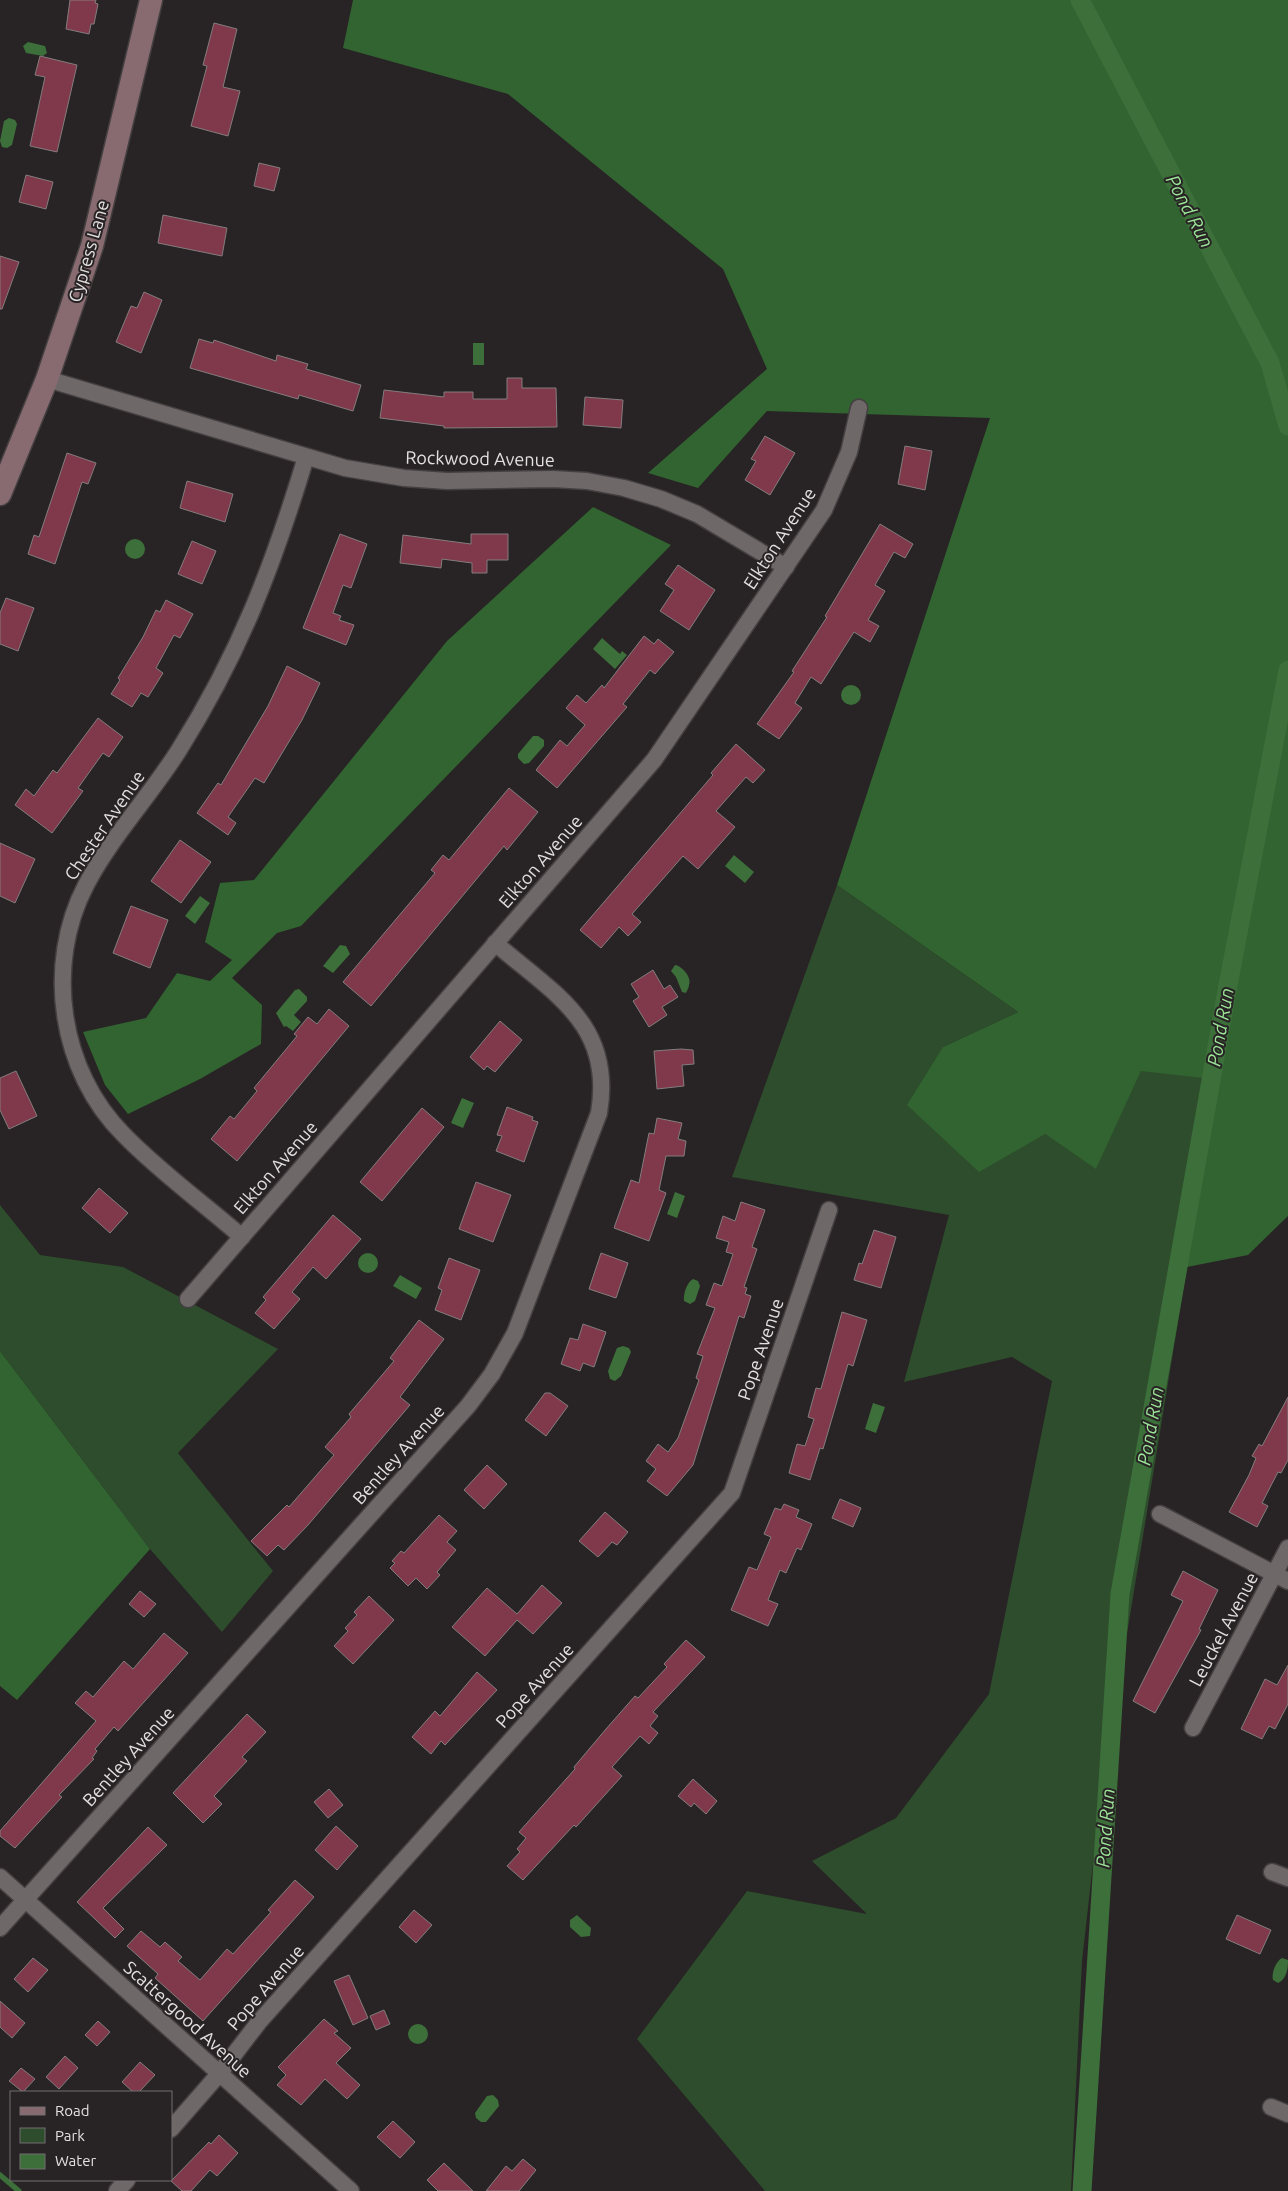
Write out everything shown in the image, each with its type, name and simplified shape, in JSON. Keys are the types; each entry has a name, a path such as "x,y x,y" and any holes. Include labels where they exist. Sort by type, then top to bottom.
{"street":[{"name":"Cypress Lane","path":"0,494 47,379 92,246 151,0"},
{"name":"Rockwood Avenue","path":"47,379 345,468 404,478 448,481 552,479 587,481 624,488 661,499 697,514 786,567"},
{"name":"Elkton Avenue","path":"188,1299 654,760 824,510 839,479 849,452 860,408"},
{"name":"Chester Avenue","path":"242,1237 124,1135 102,1109 83,1076 71,1044 64,1010 62,984 65,950 73,916 94,869 178,752 210,700 239,645 274,560 306,457"},
{"name":"Bentley Avenue","path":"0,1928 468,1406 492,1374 515,1333 599,1113 602,1093 602,1072 598,1052 588,1031 575,1013 495,943"},
{"name":"Pope Avenue","path":"172,2128 219,2074 259,2022 732,1493 829,1210"},
{"path":"1160,1514 1281,1578"},
{"name":"Leuckel Avenue","path":"1193,1728 1281,1578 1288,1548"},
{"path":"1272,1872 1288,1878"},
{"name":"Scattergood Avenue","path":"0,1877 351,2191"},
{"path":"1271,2107 1288,2114"},
{"path":"117,2191 126,2181"}],"green space":[{"path":"837,885 1018,1012 943,1047 1045,1134 1096,1168 1141,1070 1220,1080 1187,1267 1101,1793 1082,1961 1071,2191 765,2191 637,2039 747,1891 867,1914 812,1861 896,1818 989,1694 1052,1381 1012,1357 904,1382 949,1215 732,1177"},
{"path":"0,1205 40,1255 123,1267 278,1349 178,1453 273,1571 222,1632 150,1549 0,1351"}],"shaded area":[{"path":"353,0 1288,0 1288,1216 1248,1255 1187,1267 1220,1080 1141,1071 1096,1169 1045,1134 979,1172 907,1105 943,1047 1018,1012 837,885 990,418 767,411 698,488 648,473 767,369 723,269 508,94 343,48"},
{"path":"593,507 671,545 301,926 277,933 232,978 262,1005 261,1044 200,1079 128,1114 105,1085 83,1032 146,1018 177,973 210,981 232,960 205,942 220,883 254,880 447,641"},
{"path":"0,1351 150,1549 17,1700 0,1686"}],"water":[{"path":"28,42 45,46 47,53 43,56 26,53 23,46"},
{"path":"9,118 15,120 17,124 12,145 7,148 2,147 0,141 4,121"},
{"path":"473,343 484,343 484,365 473,365"},
{"path":"135,539 142,542 145,549 142,556 135,559 128,556 125,549 128,542"},
{"path":"602,638 620,654 622,651 627,655 615,669 593,649"},
{"path":"851,685 858,688 861,695 858,702 851,705 844,702 841,695 844,688"},
{"path":"533,736 538,736 544,740 544,746 529,763 524,764 518,758 518,754"},
{"path":"734,855 754,872 745,883 725,866"},
{"path":"200,896 210,903 195,924 185,916"},
{"path":"340,945 346,946 350,954 333,973 323,966"},
{"path":"675,965 688,975 690,982 686,993 682,992 676,977 671,971"},
{"path":"299,989 307,997 307,1001 294,1015 301,1022 293,1031 286,1026 284,1027 276,1013 295,990"},
{"path":"462,1098 474,1103 463,1128 451,1123"},
{"path":"675,1192 685,1196 677,1218 667,1214"},
{"path":"368,1253 375,1256 378,1263 375,1270 368,1273 361,1270 358,1263 361,1256"},
{"path":"400,1275 422,1288 416,1299 393,1286"},
{"path":"693,1279 698,1281 700,1286 695,1301 690,1304 684,1301 684,1295 687,1285"},
{"path":"623,1346 629,1348 631,1352 621,1376 615,1381 610,1379 608,1371 617,1348"},
{"path":"873,1403 885,1407 876,1433 865,1429"},
{"path":"577,1915 591,1928 590,1936 581,1937 570,1927 570,1920"},
{"path":"1282,1958 1288,1960 1287,1970 1283,1979 1278,1983 1273,1980 1273,1971 1276,1964"},
{"path":"418,2024 425,2027 428,2034 425,2041 418,2044 411,2041 408,2034 411,2027"},
{"path":"493,2095 498,2100 499,2106 486,2122 481,2122 476,2118 475,2113 487,2096"}],"building":[{"path":"70,0 96,0 95,3 98,4 94,24 91,24 89,34 66,29"},
{"path":"214,23 237,29 223,87 240,91 228,136 191,126 207,66 203,65"},
{"path":"40,56 77,65 57,152 30,146 45,77 35,75"},
{"path":"259,163 280,168 274,191 254,186"},
{"path":"26,175 53,182 46,209 19,202"},
{"path":"163,215 227,228 222,256 158,243"},
{"path":"0,256 19,262 2,309 0,309"},
{"path":"144,292 162,300 141,353 116,342 131,306 137,308"},
{"path":"199,339 213,343 214,340 276,361 277,355 308,364 306,369 361,385 353,411 299,395 298,399 190,368"},
{"path":"507,378 522,378 522,388 556,388 557,427 444,428 444,426 380,418 384,390 444,397 444,392 473,392 473,399 507,399"},
{"path":"585,397 623,400 621,428 583,425"},
{"path":"765,436 795,453 770,495 745,480 756,461 751,459"},
{"path":"905,446 932,451 925,490 898,484"},
{"path":"67,453 96,463 88,484 82,482 55,564 28,554 34,535 39,537"},
{"path":"187,481 233,494 225,522 180,508"},
{"path":"880,524 913,544 905,558 894,552 875,585 885,591 868,620 879,626 870,642 854,632 821,684 811,677 795,703 802,708 779,739 757,724 794,672 792,671 827,617 825,616"},
{"path":"340,534 367,544 351,588 343,585 333,613 341,616 339,620 354,625 346,645 303,628"},
{"path":"471,534 508,534 508,560 487,560 487,573 472,573 472,563 442,559 441,568 400,563 403,535 471,544"},
{"path":"192,541 216,551 202,584 178,574"},
{"path":"678,565 715,590 689,630 660,611 674,590 665,584"},
{"path":"6,598 34,608 18,651 0,644 0,613"},
{"path":"166,600 193,614 180,638 174,635 156,668 163,673 148,697 141,693 132,707 111,694 156,610 160,612"},
{"path":"644,636 654,644 658,639 674,652 655,674 650,670 623,704 627,707 557,788 536,770 560,740 567,746 585,725 566,708 577,695 586,703 602,685 604,688"},
{"path":"287,666 320,683 302,720 264,783 255,778 228,817 236,823 228,835 197,813 218,783 221,785 268,706"},
{"path":"98,718 123,737 109,757 103,753 78,788 83,791 52,833 15,805 26,789 34,796 53,770 57,773"},
{"path":"736,744 765,770 753,783 746,777 716,811 735,827 698,869 683,856 632,914 641,922 628,936 619,927 601,948 580,930 713,775 711,773"},
{"path":"509,788 538,812 507,850 504,846 371,1006 343,982 435,873 431,870 443,855 449,860"},
{"path":"180,840 211,862 181,903 151,881"},
{"path":"0,843 35,859 15,903 0,896"},
{"path":"131,906 168,920 150,968 113,953"},
{"path":"653,970 664,989 670,985 678,997 662,1007 667,1015 649,1027 633,1001 639,997 631,984"},
{"path":"329,1009 349,1026 237,1161 211,1139 230,1116 234,1119 257,1091 254,1088 297,1036 294,1034 308,1017 317,1024"},
{"path":"500,1021 522,1040 495,1072 487,1066 484,1070 470,1057"},
{"path":"693,1050 694,1064 682,1065 684,1086 657,1089 654,1051"},
{"path":"16,1071 37,1116 9,1129 0,1110 0,1078"},
{"path":"507,1107 533,1117 532,1120 538,1122 524,1162 496,1151 502,1136 497,1135"},
{"path":"422,1108 444,1127 382,1201 360,1182"},
{"path":"657,1118 682,1123 678,1139 686,1141 684,1156 666,1156 659,1190 666,1193 649,1241 614,1228 631,1180 639,1183 649,1133 654,1134"},
{"path":"476,1182 511,1195 493,1242 459,1229"},
{"path":"99,1188 128,1213 110,1233 82,1208"},
{"path":"741,1202 765,1210 752,1247 757,1249 744,1287 747,1288 745,1294 751,1296 744,1318 739,1316 693,1465 667,1496 647,1481 656,1469 646,1461 658,1444 668,1452 678,1438 699,1380 696,1378 703,1356 697,1354 715,1308 706,1305 714,1283 722,1286 733,1254 726,1252 729,1242 716,1238 723,1216 735,1221"},
{"path":"333,1215 361,1239 326,1279 313,1267 292,1292 300,1299 274,1329 255,1313 266,1300 263,1297"},
{"path":"874,1230 896,1237 881,1288 854,1280 859,1263 862,1264"},
{"path":"601,1253 628,1263 616,1298 589,1289"},
{"path":"449,1258 480,1270 461,1320 435,1310 442,1290 438,1288"},
{"path":"842,1312 867,1320 853,1366 848,1364 823,1449 820,1448 810,1480 789,1473 797,1444 805,1446 814,1419 808,1417 816,1388 821,1389"},
{"path":"419,1320 444,1339 400,1397 410,1405 308,1525 284,1550 278,1545 267,1556 251,1541 287,1505 289,1507 334,1455 325,1447 351,1417 349,1414 394,1361 390,1358"},
{"path":"583,1324 606,1332 594,1367 583,1363 580,1371 561,1364 570,1338 578,1340"},
{"path":"545,1393 550,1393 568,1406 546,1436 525,1420"},
{"path":"1288,1397 1288,1460 1281,1473 1278,1472 1262,1503 1268,1506 1257,1527 1229,1512 1256,1458 1252,1456 1259,1444 1262,1446"},
{"path":"487,1465 507,1484 484,1509 464,1490"},
{"path":"840,1499 861,1508 853,1527 832,1518"},
{"path":"784,1504 799,1510 796,1517 812,1524 801,1550 797,1548 786,1573 780,1570 768,1600 778,1604 768,1626 731,1610 749,1567 757,1570 771,1537 764,1534 775,1508 781,1510"},
{"path":"605,1512 628,1532 617,1545 612,1542 598,1557 579,1541"},
{"path":"439,1515 457,1531 447,1542 456,1550 437,1572 440,1575 427,1589 416,1578 408,1586 390,1568 395,1563 392,1561 401,1551 404,1553"},
{"path":"1183,1571 1218,1590 1199,1629 1201,1630 1155,1713 1133,1701 1183,1601 1171,1595"},
{"path":"542,1585 562,1603 533,1634 517,1620 485,1656 452,1627 487,1588 517,1614"},
{"path":"140,1591 156,1604 144,1617 129,1604"},
{"path":"369,1596 394,1620 353,1664 334,1646 348,1631 345,1628 357,1615 354,1612"},
{"path":"164,1633 188,1653 118,1731 114,1727 95,1749 97,1751 92,1758 94,1759 59,1795 62,1797 15,1848 0,1836 0,1831 96,1721 75,1703 86,1691 93,1697 124,1661 133,1669"},
{"path":"686,1640 705,1657 653,1712 658,1716 650,1726 658,1733 649,1744 640,1736 612,1767 622,1776 576,1827 574,1825 523,1880 507,1866 520,1852 517,1849 526,1838 519,1832 575,1769 574,1767 635,1696 638,1698 667,1667 664,1664"},
{"path":"1288,1665 1288,1704 1275,1729 1269,1726 1262,1739 1241,1729 1265,1679 1277,1685"},
{"path":"477,1672 497,1690 445,1745 441,1741 431,1754 412,1737 435,1711 440,1716"},
{"path":"247,1714 266,1732 242,1757 247,1761 214,1796 222,1804 203,1823 173,1793"},
{"path":"693,1779 717,1801 706,1814 694,1803 691,1807 678,1796"},
{"path":"329,1789 343,1805 328,1818 314,1802"},
{"path":"336,1826 358,1846 337,1870 315,1850"},
{"path":"148,1827 167,1845 103,1908 124,1929 115,1938 77,1902"},
{"path":"295,1880 314,1897 203,2021 155,1978 158,1974 127,1946 141,1931 160,1947 165,1942 182,1957 178,1961 200,1980 227,1949 233,1954 271,1912 268,1910"},
{"path":"414,1910 432,1925 416,1943 399,1927"},
{"path":"1237,1915 1271,1930 1260,1954 1226,1939"},
{"path":"33,1958 48,1970 28,1992 14,1979"},
{"path":"349,1975 368,2018 353,2025 334,1981"},
{"path":"0,2001 25,2023 12,2038 0,2027"},
{"path":"384,2010 390,2024 376,2030 370,2016"},
{"path":"324,2019 338,2031 334,2033 351,2048 336,2063 360,2085 347,2099 325,2079 301,2105 277,2085 286,2075 278,2067"},
{"path":"98,2021 110,2032 97,2046 85,2035"},
{"path":"65,2056 78,2068 59,2089 46,2077"},
{"path":"140,2062 155,2075 140,2091 132,2091 122,2082"},
{"path":"21,2068 35,2079 24,2091 9,2081"},
{"path":"393,2121 415,2142 400,2158 377,2137"},
{"path":"219,2135 238,2153 217,2176 210,2170 191,2191 182,2191 171,2181 209,2142 211,2144"},
{"path":"523,2159 536,2170 519,2191 486,2191 506,2166 512,2171"},
{"path":"444,2163 473,2191 438,2191 427,2180"}],"waterway":[{"name":"Pond Run","path":"1080,0 1270,363 1288,426"},
{"name":"Pond Run","path":"1082,2191 1120,1594 1226,996 1288,670"},
{"path":"0,2175 19,2191"}]}
